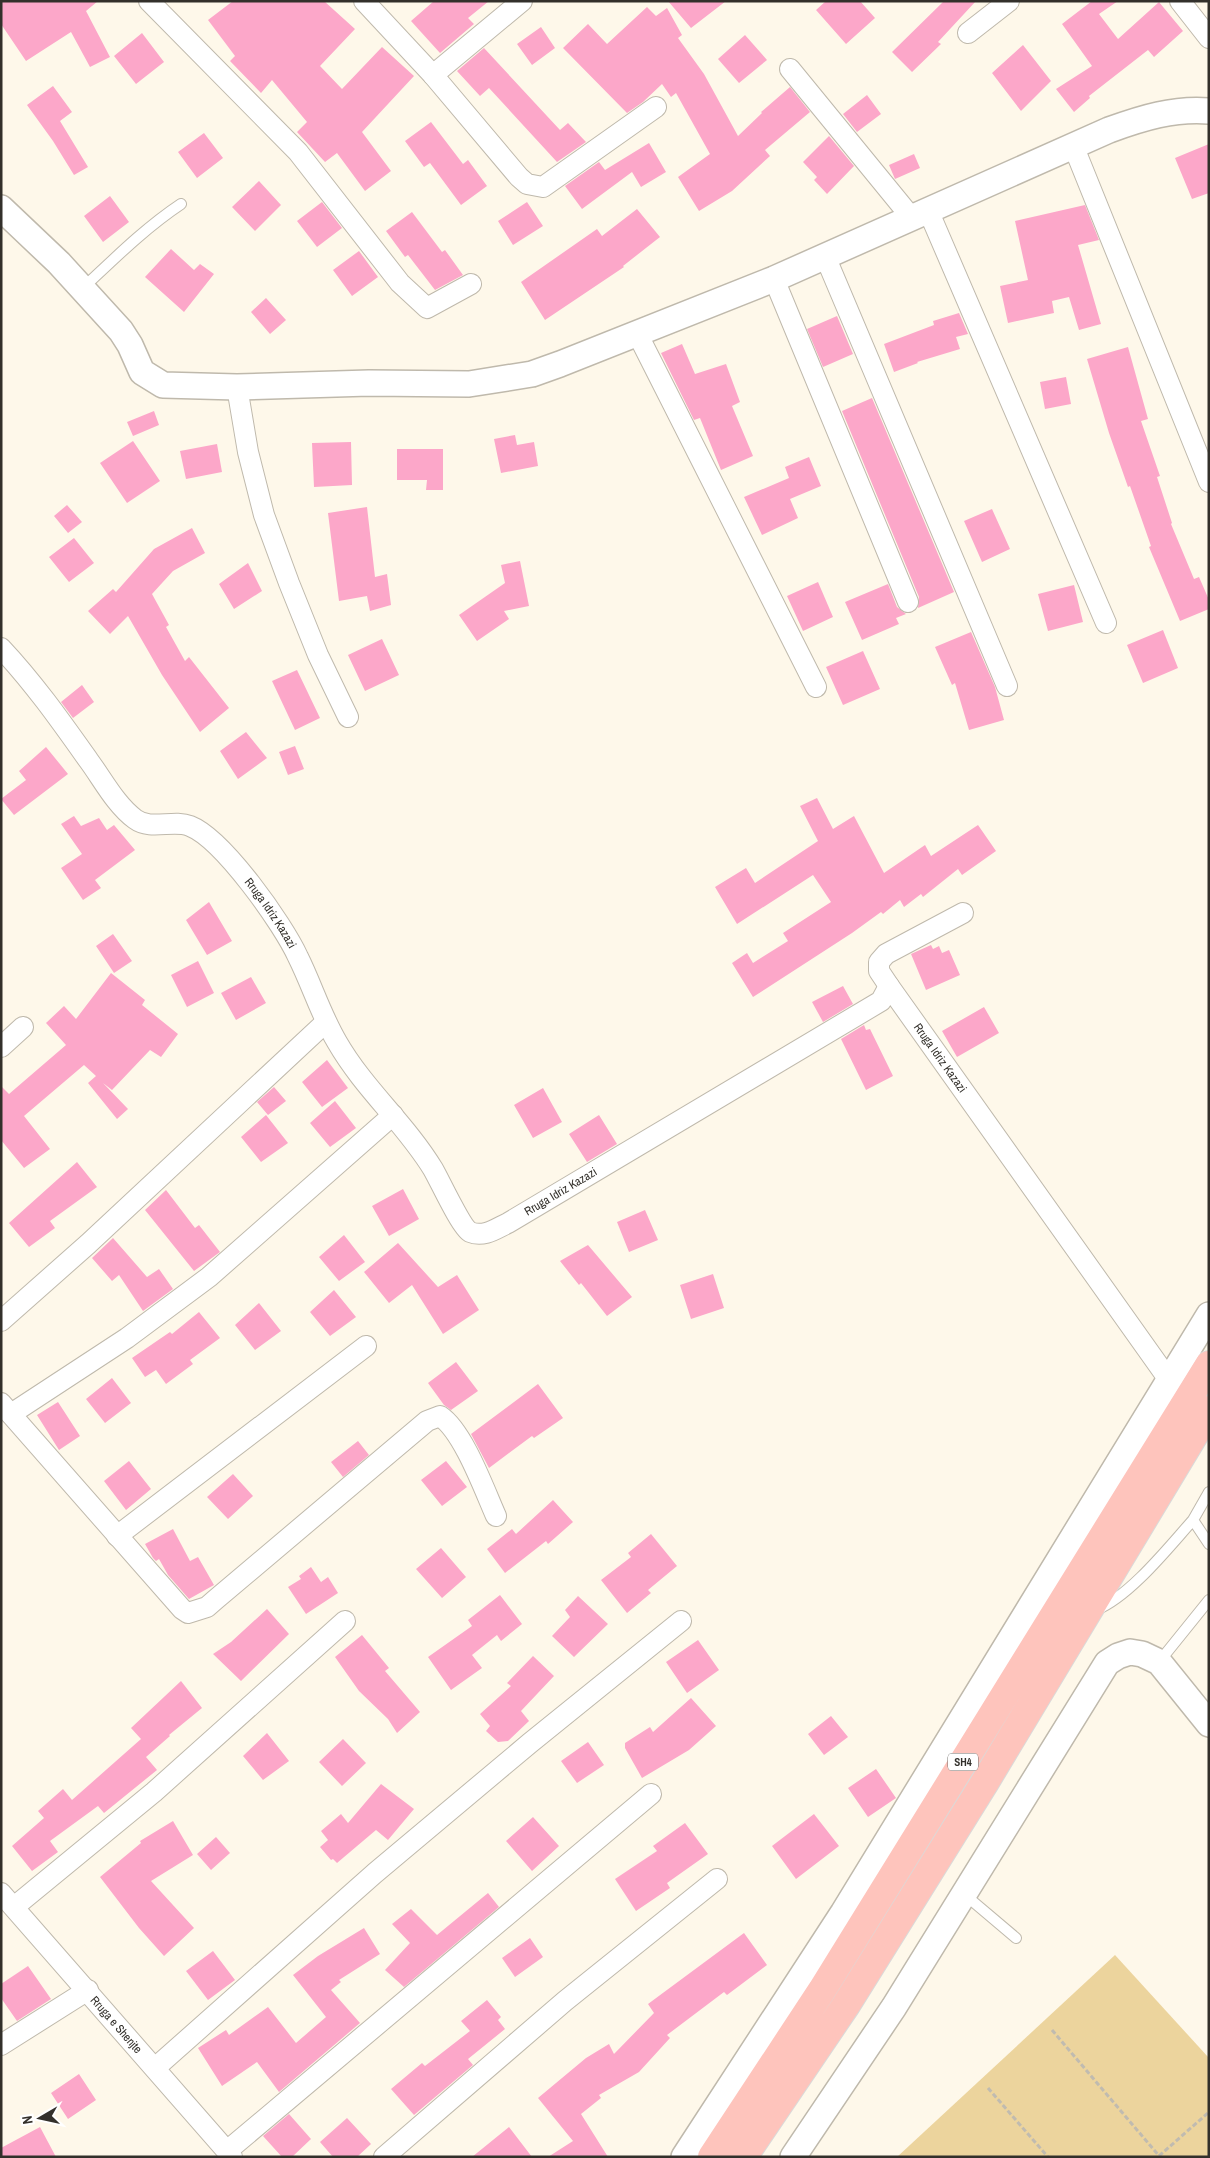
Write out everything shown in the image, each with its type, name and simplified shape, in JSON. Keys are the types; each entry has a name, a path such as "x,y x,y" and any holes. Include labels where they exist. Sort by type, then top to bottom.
{"highway":[{"name":"SH4","path":"712,2157 822,1990 1209,1364"},
{"name":"SH4","path":"743,2157 846,2005 985,1782 1209,1410"}],"street":[{"path":"149,1 278,134 298,152 400,282 427,308 471,284"},
{"path":"364,1 433,75 527,184 544,187 656,107"},
{"path":"433,75 522,1"},
{"path":"968,33 1008,1"},
{"path":"1180,1 1209,38"},
{"path":"790,69 920,213 1106,624"},
{"path":"1,208 59,263 121,332 130,345 142,372 152,380 163,385 238,387 368,383 469,384 532,374 774,279 920,213 1143,118 1170,112 1209,111"},
{"path":"1074,146 1209,482"},
{"path":"825,256 1007,686"},
{"path":"774,279 908,602"},
{"path":"637,333 816,687"},
{"path":"238,387 248,452 264,515 311,637 348,717"},
{"name":"Rruga Idriz Kazazi","path":"1,648 58,717 120,804 134,818 149,824 187,825 198,829 214,842 252,886 280,923 298,955 326,1022 354,1069 378,1101 418,1144 461,1222 469,1232 484,1234 508,1223 881,1001 889,986 1169,1380"},
{"path":"889,986 879,971 879,962 882,958 963,913"},
{"path":"1,1321 88,1244 326,1022"},
{"path":"1,1047 24,1026"},
{"path":"393,1115 209,1277 127,1338 6,1408 117,1536 182,1609 188,1613 196,1612 215,1600 427,1421 440,1416 448,1421 460,1438 496,1516"},
{"path":"684,2157 843,1913 1209,1314"},
{"path":"117,1536 366,1346"},
{"path":"155,2068 375,1873 530,1743 682,1620"},
{"path":"8,1900 154,1792 345,1621"},
{"path":"792,2157 894,2007 1107,1663 1118,1656 1130,1652 1142,1654 1159,1662 1209,1724"},
{"path":"230,2154 651,1794"},
{"path":"384,2157 565,2001 717,1879"},
{"name":"Rruga e Shenjte","path":"8,1900 230,2154"},
{"path":"1,2045 88,1990"}],"lane":[{"path":"82,289 136,239 164,215 181,204"},
{"path":"1086,1614 1115,1600 1130,1588 1193,1520 1209,1492"},
{"path":"1193,1520 1209,1544"},
{"path":"1159,1662 1209,1600"},
{"path":"964,1894 1016,1938"}],"path":[{"path":"1052,2030 1159,2156 1209,2112"},
{"path":"988,2088 1048,2157"}],"shaded area":[{"path":"1115,1955 1209,2058 1209,2157 897,2157"}],"building":[{"path":"1,1 98,1 86,11 110,57 90,67 71,32 26,61 1,24"},
{"path":"233,1 324,1 355,29 320,66 342,89 382,47 414,76 362,132 391,171 365,191 337,153 325,162 297,132 307,122 272,80 261,93 230,61 235,56 208,20"},
{"path":"434,1 489,1 468,18 474,24 440,53 411,21"},
{"path":"668,1 726,1 691,28"},
{"path":"826,1 860,1 875,18 846,44 816,10"},
{"path":"944,1 976,1 938,42 941,44 912,72 892,52"},
{"path":"1092,1 1118,1 1099,14 1118,39 1159,2 1183,31 1154,57 1148,50 1089,96 1090,98 1074,112 1056,89 1092,66 1062,24"},
{"path":"647,7 656,16 667,8 682,35 678,38 704,74 738,136 761,112 790,87 810,112 765,150 770,156 732,191 699,211 678,177 710,154 676,93 671,97 662,84 643,102 627,113 563,48 588,24 607,44"},
{"path":"541,27 555,48 532,65 517,44"},
{"path":"142,33 164,62 136,84 114,56"},
{"path":"745,35 767,60 739,83 718,59"},
{"path":"1023,45 1051,81 1021,111 992,73"},
{"path":"484,48 560,130 568,123 586,142 557,162 489,88 480,96 457,71"},
{"path":"53,86 72,112 60,121 88,167 74,175 53,141 27,105"},
{"path":"867,95 881,114 857,132 843,114"},
{"path":"431,122 463,164 468,160 487,186 461,205 430,163 424,167 405,141"},
{"path":"204,133 223,158 197,178 178,152"},
{"path":"829,136 854,166 827,194 814,180 817,177 803,162"},
{"path":"649,143 666,172 641,187 632,172 582,209 565,186 599,162 605,170"},
{"path":"1209,144 1209,193 1192,199 1175,158"},
{"path":"914,154 920,168 895,179 889,165"},
{"path":"259,181 281,205 255,231 232,207"},
{"path":"110,196 129,222 103,242 84,216"},
{"path":"322,202 342,228 317,247 297,221"},
{"path":"527,202 543,226 513,245 498,221"},
{"path":"1085,205 1099,240 1078,245 1101,324 1079,330 1069,297 1052,301 1054,313 1008,323 1000,286 1028,280 1015,221"},
{"path":"637,209 660,237 624,267 545,320 521,282 597,229 602,236"},
{"path":"412,212 442,252 445,250 463,275 435,290 408,255 405,257 386,231"},
{"path":"171,249 194,270 200,264 214,274 184,312 145,277"},
{"path":"359,251 378,277 352,296 333,270"},
{"path":"266,298 286,320 270,334 251,312"},
{"path":"959,313 968,334 956,337 960,349 917,362 894,372 884,344 934,325 933,321"},
{"path":"837,316 853,354 823,367 807,329"},
{"path":"682,344 695,374 726,364 740,402 732,406 753,456 721,470 700,418 694,420 661,353"},
{"path":"1128,347 1148,419 1141,421 1160,476 1157,477 1171,524 1194,579 1199,577 1209,600 1209,609 1180,621 1149,547 1151,546 1130,486 1128,487 1109,433 1087,359"},
{"path":"1066,377 1071,404 1045,409 1040,382"},
{"path":"872,398 954,592 918,608 919,597 842,411"},
{"path":"154,411 159,425 133,436 127,422"},
{"path":"515,435 517,445 534,442 538,466 501,473 494,439"},
{"path":"133,441 160,481 127,503 100,463"},
{"path":"351,442 352,485 314,487 312,443"},
{"path":"217,444 222,472 186,479 180,451"},
{"path":"397,449 443,449 443,490 426,490 427,480 397,480"},
{"path":"809,457 821,486 790,499 798,518 762,535 744,497 789,478 785,467"},
{"path":"67,505 82,522 68,533 54,516"},
{"path":"367,507 375,577 387,574 391,605 370,611 367,596 339,601 328,513"},
{"path":"992,509 1010,549 982,562 964,521"},
{"path":"192,528 205,553 173,571 152,594 169,625 166,627 185,661 189,657 229,708 200,732 162,675 128,616 110,634 88,611 113,589 116,592 154,549"},
{"path":"74,538 94,563 69,582 49,557"},
{"path":"520,561 529,606 504,611 509,619 477,641 459,615 505,583 501,565"},
{"path":"248,563 262,591 234,609 219,584"},
{"path":"818,582 833,617 803,631 787,596"},
{"path":"888,584 897,607 906,614 896,618 899,624 862,640 845,602"},
{"path":"1074,585 1083,622 1048,631 1038,594"},
{"path":"1163,630 1178,668 1143,683 1127,645"},
{"path":"971,632 995,687 1004,720 969,730 955,683 952,685 935,647"},
{"path":"382,639 399,675 365,691 348,655"},
{"path":"863,651 880,689 843,705 826,667"},
{"path":"297,670 320,718 295,730 272,681"},
{"path":"82,685 94,702 73,718 61,702"},
{"path":"246,732 267,758 238,779 220,751"},
{"path":"295,746 304,769 288,775 279,752"},
{"path":"46,747 68,774 14,815 1,799 26,780 19,771"},
{"path":"817,798 833,829 854,816 884,873 925,845 931,856 978,825 996,851 962,875 958,869 923,897 921,894 904,907 900,900 883,914 881,912 753,997 732,963 747,953 753,963 788,941 783,933 831,902 813,875 737,924 715,887 746,868 755,883 818,841 800,806"},
{"path":"74,816 81,826 99,818 107,830 114,825 135,850 95,880 101,888 83,900 61,868 82,854 61,824"},
{"path":"209,902 232,941 207,955 186,920"},
{"path":"113,934 132,961 114,973 96,946"},
{"path":"931,945 933,949 939,946 942,953 949,950 960,975 926,990 911,954"},
{"path":"198,961 214,993 187,1007 171,975"},
{"path":"111,973 145,1000 142,1005 178,1034 161,1057 150,1050 112,1090 103,1083 128,1109 117,1119 88,1083 96,1076 84,1065 24,1116 50,1149 24,1168 1,1140 1,1086 9,1094 66,1045 46,1023 64,1006 76,1019"},
{"path":"251,977 266,1003 236,1020 221,993"},
{"path":"843,986 853,1004 823,1022 812,1002"},
{"path":"984,1007 999,1033 957,1057 942,1031"},
{"path":"864,1025 866,1030 870,1029 893,1076 866,1090 841,1039"},
{"path":"327,1060 348,1088 322,1107 302,1082"},
{"path":"274,1087 286,1101 268,1115 257,1102"},
{"path":"543,1088 562,1122 533,1138 514,1105"},
{"path":"335,1101 356,1128 330,1147 310,1123"},
{"path":"266,1115 288,1143 261,1162 241,1137"},
{"path":"599,1115 617,1144 587,1162 569,1134"},
{"path":"77,1162 97,1187 50,1221 55,1228 29,1247 9,1223"},
{"path":"403,1189 419,1219 389,1236 372,1206"},
{"path":"166,1190 195,1228 199,1225 220,1252 194,1271 145,1210"},
{"path":"645,1210 658,1240 629,1252 617,1222"},
{"path":"344,1235 365,1262 339,1281 319,1257"},
{"path":"113,1238 147,1277 159,1269 173,1289 143,1311 119,1275 112,1281 92,1258"},
{"path":"398,1243 438,1287 457,1275 479,1310 443,1334 412,1285 389,1303 364,1272"},
{"path":"588,1245 632,1297 607,1316 581,1283 579,1285 560,1261"},
{"path":"713,1274 724,1308 691,1319 680,1285"},
{"path":"334,1290 356,1317 330,1336 310,1312"},
{"path":"259,1303 281,1331 255,1350 235,1325"},
{"path":"199,1312 220,1338 190,1360 193,1364 166,1384 156,1370 145,1377 132,1358 170,1332 172,1334"},
{"path":"456,1362 478,1391 451,1410 444,1405 428,1383"},
{"path":"112,1378 131,1403 105,1423 86,1399"},
{"path":"538,1384 563,1418 534,1438 532,1436 489,1468 471,1434"},
{"path":"58,1402 80,1436 59,1450 37,1415"},
{"path":"358,1441 369,1455 343,1477 331,1462"},
{"path":"129,1461 151,1489 126,1510 104,1481"},
{"path":"446,1461 467,1487 442,1506 421,1480"},
{"path":"233,1474 253,1496 228,1519 207,1497"},
{"path":"553,1500 573,1522 548,1544 546,1541 505,1573 487,1549 512,1529 516,1534"},
{"path":"173,1529 190,1561 198,1557 214,1585 189,1599 168,1575 159,1559 156,1561 153,1558 145,1544"},
{"path":"651,1534 677,1566 648,1590 651,1593 627,1613 601,1580 631,1557 628,1553"},
{"path":"441,1548 466,1577 442,1598 416,1569"},
{"path":"311,1567 321,1582 328,1577 338,1593 306,1614 288,1587 301,1579 299,1576"},
{"path":"500,1595 522,1624 501,1641 497,1635 472,1655 482,1668 451,1690 428,1657 472,1626 468,1620"},
{"path":"578,1596 608,1624 574,1657 552,1636 570,1617 565,1610"},
{"path":"267,1609 289,1634 241,1681 213,1654 231,1642"},
{"path":"362,1635 389,1668 385,1671 420,1712 397,1733 388,1719 359,1691 335,1657"},
{"path":"698,1640 719,1670 687,1693 666,1662"},
{"path":"533,1656 554,1676 521,1711 529,1721 508,1741 498,1742 486,1731 490,1726 480,1714 511,1686 507,1683"},
{"path":"181,1681 202,1708 146,1757 157,1770 104,1813 98,1806 50,1841 58,1852 32,1871 12,1846 44,1818 38,1811 63,1789 72,1800 141,1739 131,1728"},
{"path":"691,1698 716,1726 689,1750 642,1778 625,1748 625,1743 650,1727 653,1732"},
{"path":"831,1716 848,1737 824,1755 808,1734"},
{"path":"267,1733 289,1761 263,1780 243,1756"},
{"path":"343,1739 366,1763 342,1786 319,1762"},
{"path":"588,1742 604,1765 577,1783 561,1761"},
{"path":"876,1769 896,1798 868,1817 848,1788"},
{"path":"381,1784 414,1809 388,1840 376,1830 337,1863 333,1859 331,1860 320,1847 328,1840 321,1831 341,1814 348,1823"},
{"path":"814,1814 839,1846 796,1879 772,1846"},
{"path":"533,1817 559,1846 532,1871 506,1841"},
{"path":"173,1821 193,1855 151,1881 194,1928 164,1956 139,1928 100,1877 141,1843 140,1841"},
{"path":"685,1823 708,1854 667,1883 670,1888 636,1911 615,1879 657,1851 653,1846"},
{"path":"216,1837 230,1853 211,1870 197,1854"},
{"path":"488,1893 499,1907 404,1987 385,1970 410,1943 392,1924 411,1909 437,1935"},
{"path":"364,1928 380,1954 339,1980 341,1982 331,1990 360,2023 279,2092 257,2062 222,2086 198,2048 226,2030 229,2035 268,2007 296,2043 326,2017 293,1975 318,1956"},
{"path":"744,1933 767,1965 727,1995 724,1992 667,2035 670,2038 639,2072 599,2095 601,2098 581,2114 608,2157 548,2157 573,2141 538,2098 586,2058 609,2044 614,2054 654,2013 648,2004"},
{"path":"530,1938 543,1957 515,1977 502,1958"},
{"path":"213,1951 235,1980 208,2000 186,1971"},
{"path":"28,1966 51,1999 17,2021 1,1998 1,1984"},
{"path":"487,2000 501,2017 498,2020 505,2029 468,2059 473,2065 414,2115 391,2089 422,2063 425,2066 470,2031 461,2021"},
{"path":"79,2074 96,2100 68,2119 51,2093"},
{"path":"289,2114 311,2139 292,2157 282,2157 263,2136"},
{"path":"347,2118 371,2144 357,2157 333,2157 320,2142"},
{"path":"40,2127 56,2157 1,2157 1,2148"},
{"path":"509,2127 532,2157 472,2157"}]}
